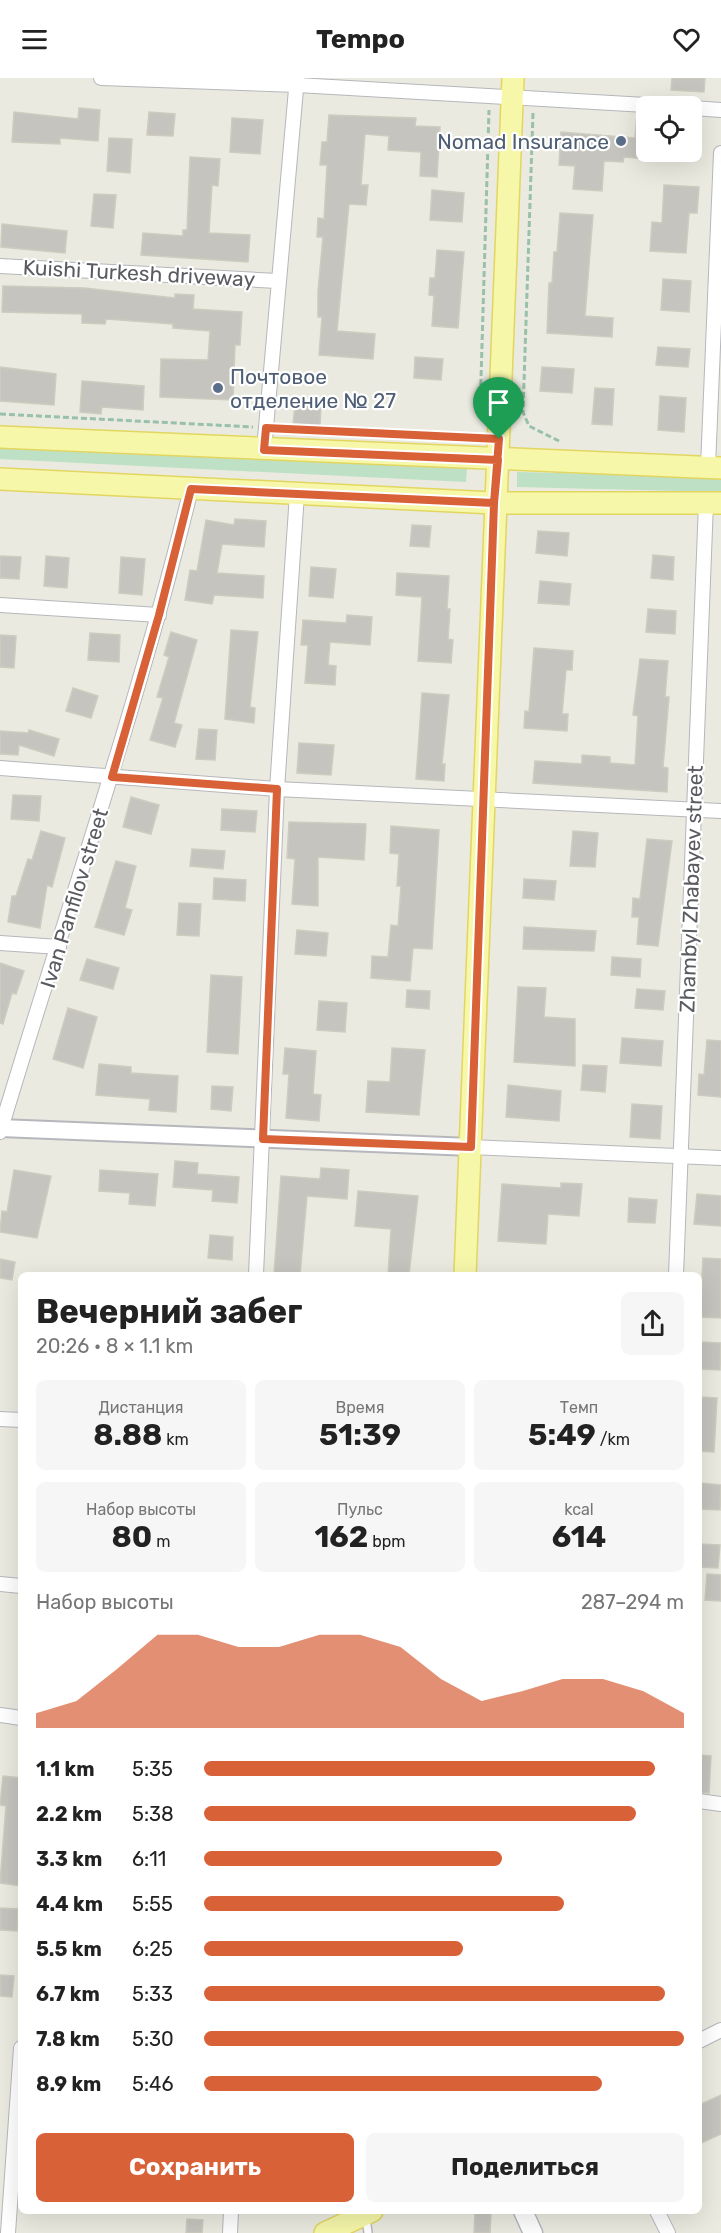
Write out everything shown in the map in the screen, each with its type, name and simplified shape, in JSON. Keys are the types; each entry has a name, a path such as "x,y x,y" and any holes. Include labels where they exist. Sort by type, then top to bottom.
{"main road":[{"path":"465,1272 512,88"},
{"path":"0,436 264,450 714,468"},
{"path":"0,479 494,503 713,503"},
{"path":"524,2214 533,2233"},
{"path":"325,2233 369,2216"}],"street":[{"path":"101,78 297,81 490,96 512,88 534,98 636,104"},
{"path":"264,450 277,281 297,81"},
{"path":"702,109 721,110"},
{"path":"714,468 721,153"},
{"name":"Kuishi Turkesh driveway","path":"0,266 277,281"},
{"name":"Ivan Panfilov street","path":"0,1130 112,777 159,615 191,489"},
{"path":"256,1272 277,789 297,495"},
{"name":"Zhambyl Zhabayev street","path":"676,1272 693,810 713,503"},
{"path":"0,605 159,615"},
{"path":"0,768 277,789 721,811"},
{"path":"0,944 58,947"},
{"path":"0,1130 721,1158"},
{"path":"0,1419 18,1420"},
{"path":"0,1584 18,1586"},
{"path":"0,1715 18,1718"},
{"path":"702,1801 721,1803"},
{"path":"702,2040 721,2030"},
{"path":"9,2233 18,2094"},
{"path":"230,2233 231,2214"},
{"path":"658,2214 668,2233"}],"path":[{"path":"480,415 490,96"},
{"path":"534,98 523,412 530,426 562,442 551,442"},
{"path":"0,414 408,435"}],"green space":[{"path":"0,444 467,467 466,482 0,459"},
{"path":"517,472 721,477 721,492 517,487"}],"building":[{"path":"672,78 705,78 704,92 671,90"},
{"path":"79,108 100,110 98,141 60,138 60,144 12,142 14,112 78,119"},
{"path":"149,112 175,114 173,136 147,135"},
{"path":"329,115 416,118 415,126 440,127 437,177 420,176 421,152 388,150 389,136 365,134 361,185 368,185 366,205 349,204 337,331 375,334 373,359 319,355 322,317 318,317 318,291 323,237 317,237 318,218 324,219 327,165 320,165 322,142 327,142"},
{"path":"232,118 263,120 260,154 230,152"},
{"path":"636,126 636,158 624,157 623,162 604,161 602,191 573,189 575,166 559,165 561,132 635,138"},
{"path":"109,138 132,139 130,173 107,171"},
{"path":"190,157 220,159 218,186 212,185 209,233 250,235 248,262 141,255 143,233 183,236 183,230 187,230"},
{"path":"664,185 699,187 697,213 689,213 686,253 650,251 652,222 662,223"},
{"path":"432,190 464,193 462,222 430,220"},
{"path":"94,194 116,195 113,228 91,226"},
{"path":"560,213 593,215 585,316 613,318 612,337 547,333 549,283 552,283 554,252 557,252"},
{"path":"2,224 67,231 65,253 1,247"},
{"path":"437,250 464,252 458,328 432,326 434,296 429,295 430,278 435,278"},
{"path":"663,279 691,281 689,312 661,310"},
{"path":"3,286 84,288 175,298 175,294 194,295 193,309 242,312 240,345 235,345 233,400 160,397 161,359 208,360 210,331 173,328 173,324 106,319 105,324 82,323 82,314 2,312"},
{"path":"658,347 690,349 688,367 656,365"},
{"path":"415,357 443,359 441,380 414,378"},
{"path":"0,367 56,374 54,405 0,401"},
{"path":"542,367 574,369 572,393 540,391"},
{"path":"82,381 144,386 143,410 102,407 101,414 80,412"},
{"path":"595,388 614,389 612,425 592,424"},
{"path":"660,396 686,398 684,432 658,430"},
{"path":"295,404 321,406 320,426 293,424"},
{"path":"235,519 266,521 264,547 222,544 217,573 264,576 263,598 214,595 212,604 185,600 190,570 197,571 206,520 234,525"},
{"path":"412,525 431,526 429,547 410,546"},
{"path":"538,531 569,533 567,556 536,553"},
{"path":"653,555 674,557 673,580 651,578"},
{"path":"0,556 21,557 19,579 0,578"},
{"path":"46,556 69,558 67,588 44,586"},
{"path":"121,557 145,559 142,595 119,593"},
{"path":"311,567 336,569 333,598 309,596"},
{"path":"397,573 449,576 447,609 450,609 448,639 453,640 451,663 418,661 422,597 396,595"},
{"path":"540,581 571,584 569,605 538,603"},
{"path":"648,609 676,611 675,634 646,632"},
{"path":"347,615 372,617 370,645 330,642 328,665 336,666 335,685 305,683 308,645 301,645 303,620 346,623"},
{"path":"231,630 258,632 250,707 255,708 254,723 225,719"},
{"path":"171,632 197,640 174,723 182,725 175,747 150,740 163,698 157,697 169,657 164,655"},
{"path":"90,633 120,635 119,662 88,660"},
{"path":"0,635 16,636 14,668 0,667"},
{"path":"534,648 573,651 572,670 566,670 562,714 568,714 567,731 524,728 525,711 529,712"},
{"path":"640,659 668,661 665,697 669,697 663,767 668,768 667,792 533,783 535,761 582,764 582,755 610,757 610,763 635,765 638,716 633,715"},
{"path":"73,688 98,696 91,718 66,711"},
{"path":"422,693 449,695 442,764 445,764 444,781 416,779"},
{"path":"199,729 217,730 215,760 196,759"},
{"path":"29,730 59,739 54,756 19,745 18,755 0,754 0,731 28,733"},
{"path":"299,743 334,745 331,775 297,773"},
{"path":"13,795 41,796 39,821 11,819"},
{"path":"131,797 159,805 151,834 123,827"},
{"path":"222,809 257,811 255,832 221,830"},
{"path":"289,822 366,824 364,860 318,857 318,906 292,904 295,859 287,858"},
{"path":"391,826 439,830 432,949 413,948 410,981 371,978 372,956 388,957 391,925 398,926 401,886 397,886 399,854 390,853"},
{"path":"41,831 65,838 52,887 47,885 40,928 8,922 12,896 16,896 28,859 32,860"},
{"path":"573,831 598,833 595,867 570,866"},
{"path":"647,839 672,841 658,946 637,944 639,917 632,917 633,898 640,899"},
{"path":"192,849 225,851 223,869 190,866"},
{"path":"116,861 136,866 125,908 132,910 124,935 95,927"},
{"path":"214,878 246,880 245,901 213,899"},
{"path":"524,879 556,881 554,900 523,898"},
{"path":"179,903 201,904 199,936 177,935"},
{"path":"524,927 596,931 594,951 523,949"},
{"path":"297,930 328,933 326,956 295,954"},
{"path":"612,957 641,959 640,977 611,975"},
{"path":"87,959 119,968 113,989 80,980"},
{"path":"0,963 24,971 16,994 12,993 3,1024 0,1023"},
{"path":"211,975 242,977 238,1054 207,1052"},
{"path":"518,987 546,988 544,1017 575,1019 575,1066 514,1062"},
{"path":"637,989 665,991 663,1010 635,1008"},
{"path":"407,990 430,991 429,1009 406,1007"},
{"path":"319,1001 347,1003 345,1032 317,1030"},
{"path":"68,1008 97,1017 83,1068 53,1059"},
{"path":"622,1038 663,1041 661,1066 620,1063"},
{"path":"707,1040 721,1041 721,1097 698,1095 699,1074 704,1075"},
{"path":"285,1048 316,1051 313,1094 321,1095 319,1121 286,1118 289,1074 283,1074"},
{"path":"392,1048 425,1050 419,1115 366,1112 368,1081 390,1082"},
{"path":"99,1064 131,1067 131,1073 178,1076 176,1112 149,1110 150,1099 96,1095"},
{"path":"583,1065 607,1066 605,1092 581,1090"},
{"path":"508,1085 561,1091 559,1121 506,1117"},
{"path":"212,1086 233,1087 231,1111 211,1109"},
{"path":"632,1104 662,1106 660,1139 630,1137"},
{"path":"175,1161 198,1163 197,1174 239,1177 237,1203 212,1201 213,1190 173,1187"},
{"path":"321,1168 349,1170 347,1199 307,1196 300,1272 274,1272 281,1176 320,1179"},
{"path":"14,1170 51,1176 37,1238 0,1232 2,1211 7,1212"},
{"path":"100,1170 158,1174 155,1206 129,1204 130,1193 99,1191"},
{"path":"561,1183 582,1184 579,1216 548,1214 546,1244 498,1241 502,1184 561,1188"},
{"path":"358,1191 418,1196 409,1272 388,1272 391,1229 355,1226"},
{"path":"697,1194 721,1196 721,1226 694,1224"},
{"path":"629,1198 657,1200 655,1223 628,1222"},
{"path":"210,1235 233,1237 232,1260 208,1258"},
{"path":"703,1258 721,1259 721,1318 702,1317"},
{"path":"0,1259 15,1262 12,1280 0,1278"},
{"path":"702,1342 721,1343 720,1370 702,1369"},
{"path":"702,1397 717,1398 714,1452 702,1451"},
{"path":"702,1483 721,1485 720,1510 702,1509"},
{"path":"702,1544 720,1545 718,1568 702,1567"},
{"path":"707,1574 721,1575 721,1601 705,1600"},
{"path":"702,1755 711,1756 709,1793 702,1792"},
{"path":"3,1776 18,1778 18,1886 0,1883 6,1806 0,1805"},
{"path":"0,1908 18,1909 17,1931 0,1930"},
{"path":"0,1975 14,1976 12,1997 0,1996"},
{"path":"721,2095 721,2134 702,2143 702,2104"},
{"path":"475,2214 491,2214 490,2233 474,2233"},
{"path":"187,2219 203,2220 202,2233 186,2233"}],"place":[{"name":"Nomad Insurance","path":"621,141"},
{"name":"Почтовое отделение № 27","path":"218,388"}],"route":[{"path":"499,439 266,428 264,450 498,460 494,503 191,489 159,615 112,777 277,789 263,1139 471,1147 494,503 498,460 499,439"}]}
